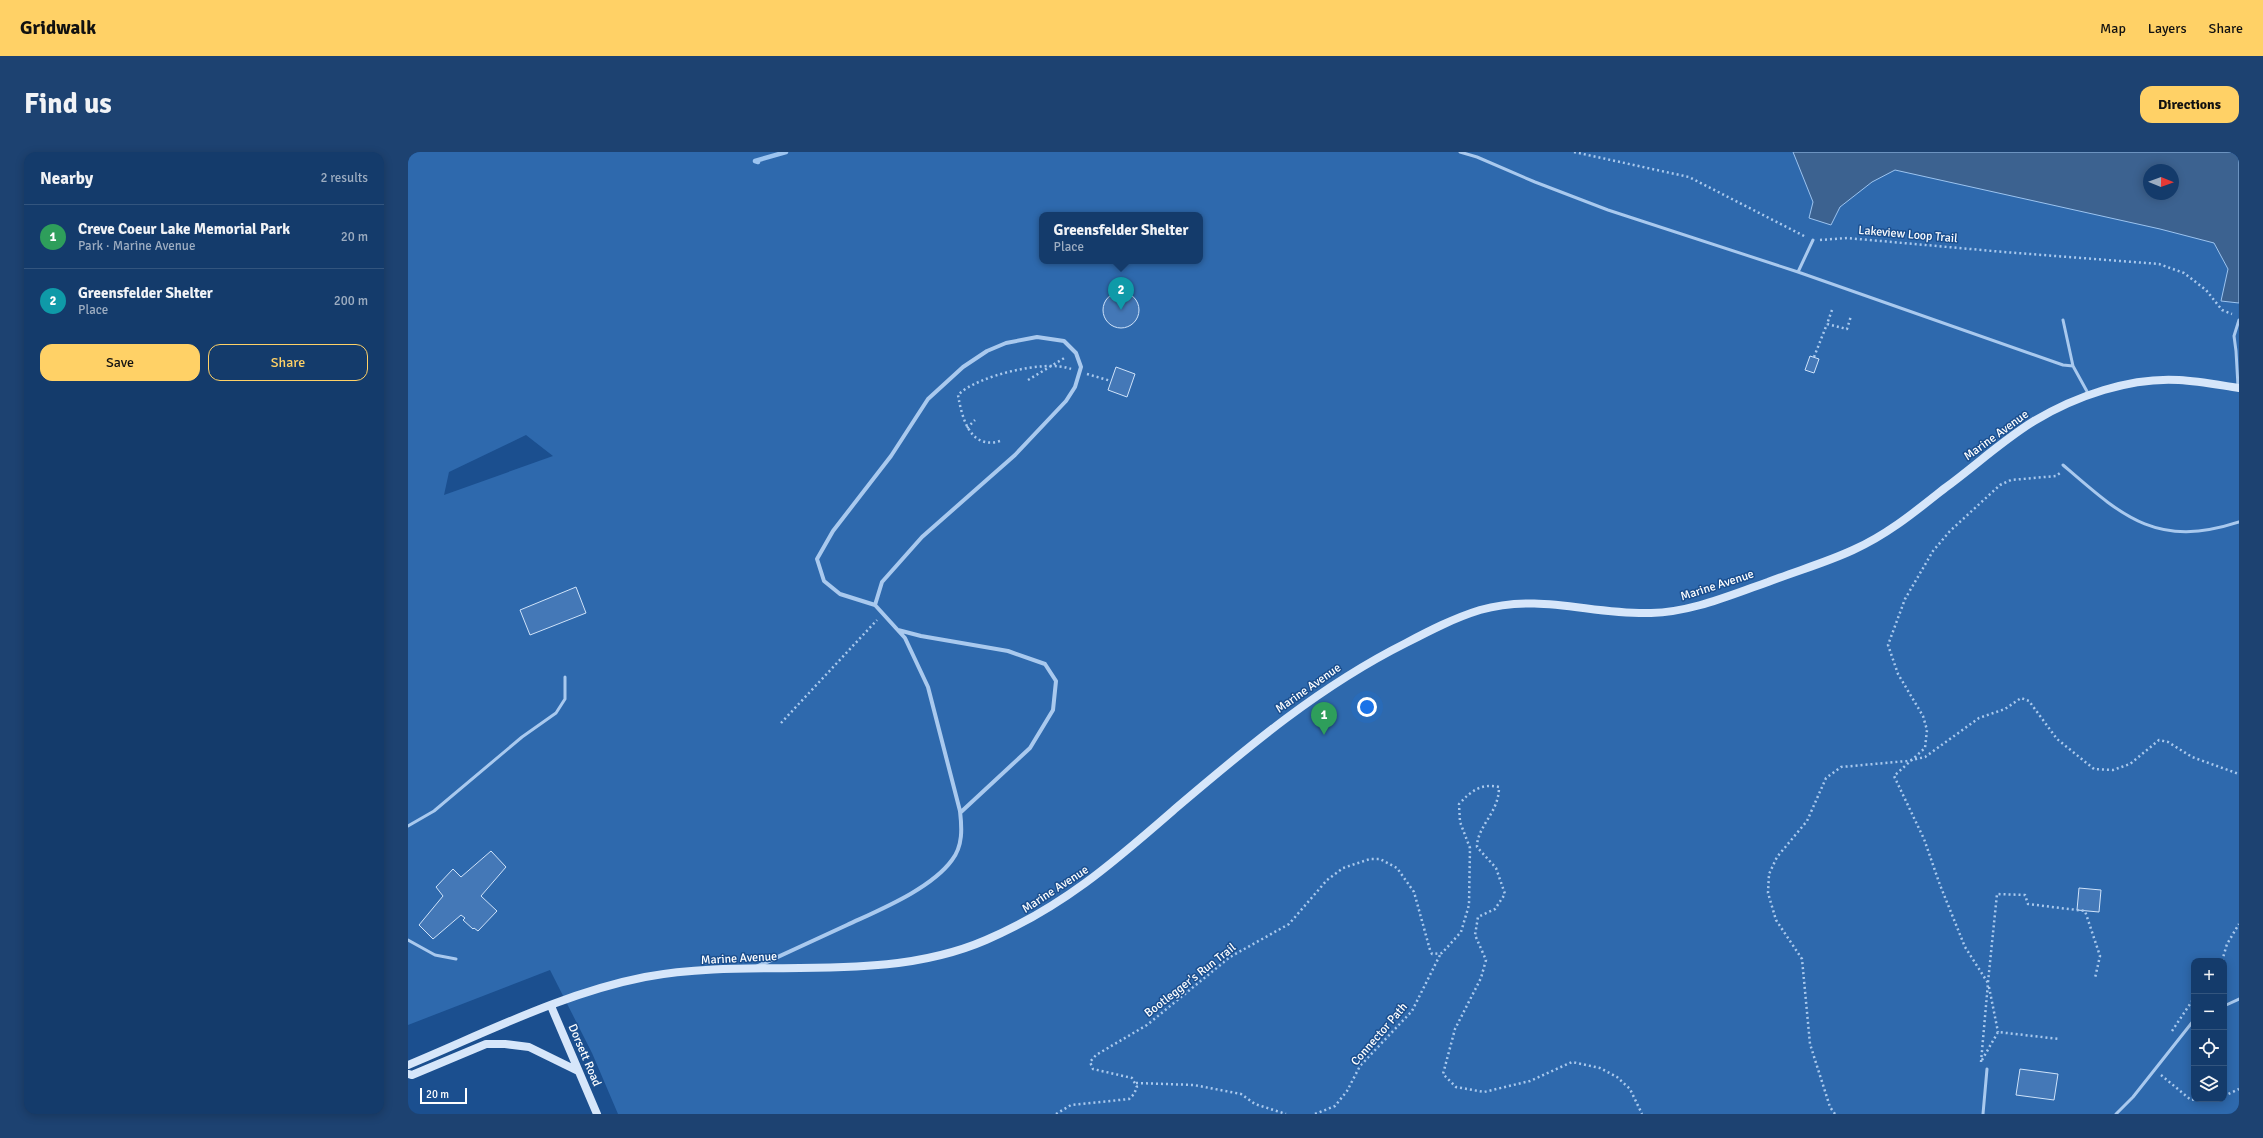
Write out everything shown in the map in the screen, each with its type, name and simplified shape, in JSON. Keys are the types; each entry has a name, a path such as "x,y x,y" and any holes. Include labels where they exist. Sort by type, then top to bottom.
{"main road":[{"name":"Marine Avenue","path":"408,1065 551,1006 599,989 647,977 754,968 826,968 919,960 948,954 984,941 1031,920 1109,867 1253,743 1309,700 1365,663 1434,629 1480,610 1516,604 1555,603 1630,613 1654,613 1687,609 1828,561 1859,548 1897,526 2034,421 2062,406 2089,396 2150,381 2175,380 2238,388"},
{"name":"Dorsett Road","path":"551,1006 597,1114"},
{"path":"408,1074 412,1075 486,1044 504,1044 529,1047 578,1071"}],"street":[{"path":"754,968 905,899 941,872 952,861 960,847 962,832 961,812 928,687 905,638 875,605 840,594 824,581 817,559 833,531 891,456 928,399 963,367 987,351 1006,342 1037,337 1064,341 1076,353 1081,367 1075,387 1066,401 1015,455 922,537 882,582 875,605"},
{"path":"898,630 1008,651 1044,664 1056,681 1053,710 1030,748 961,812"}],"lane":[{"path":"1460,152 1477,157 1535,182 1608,210 1798,272 2063,365 2074,366"},
{"path":"1798,272 1813,240"},
{"path":"2063,320 2074,366 2089,396"},
{"path":"2238,388 2234,336 2239,320"},
{"path":"2063,465 2121,513 2144,525 2172,532 2200,531 2222,528 2239,522"},
{"path":"408,826 434,811 522,737 556,713 565,699 565,677"},
{"path":"408,940 435,955 456,959"},
{"path":"2227,1005 2239,999"},
{"path":"2116,1114 2133,1097 2191,1024"},
{"path":"1983,1114 1987,1069"}],"path":[{"path":"1574,152 1689,176 1813,240"},
{"name":"Lakeview Loop Trail","path":"1813,240 1847,238 2159,264 2184,273 2206,290 2222,310 2233,315"},
{"path":"1814,357 1832,310"},
{"path":"1827,324 1847,329 1851,316"},
{"path":"1028,380 1047,367 1076,353"},
{"path":"1000,441 991,444 977,439 967,428 958,396 965,388 1004,372 1047,367 1068,367 1080,372 1111,380"},
{"path":"967,428 975,420"},
{"path":"2066,468 2056,476 2011,480 2000,485 1950,531 1933,551 1905,599 1888,645 1898,674 1923,716 1928,730 1925,748 1894,776 1924,839 1940,885 1965,947 1988,983 1998,1032 1981,1062 1988,983 1997,894 2026,895 2028,904 2085,911 2100,956 2095,978"},
{"path":"781,723 882,613"},
{"path":"1836,1114 1830,1107 1810,1044 1802,959 1776,920 1768,893 1769,874 1777,857 1808,821 1826,778 1841,767 1907,761 1925,757 1978,718 2005,709 2020,698 2029,701 2057,739 2094,769 2112,770 2130,764 2159,740 2168,742 2192,757 2239,774"},
{"path":"1442,952 1461,932 1469,905 1470,848 1460,822 1459,804 1472,790 1490,785 1499,787 1499,796 1492,814 1477,838 1477,847 1496,868 1506,894 1495,909 1478,918 1475,935 1486,960 1481,978 1455,1029 1443,1074 1456,1087 1484,1092 1530,1081 1572,1062 1600,1068 1617,1077 1630,1090 1642,1114"},
{"name":"Bootlegger's Run Trail","path":"1136,1083 1132,1078 1093,1069 1090,1062 1096,1055 1147,1025 1230,957 1289,924 1327,880 1343,868 1370,859 1380,859 1397,868 1414,892 1432,954 1436,955 1442,952"},
{"path":"2223,958 2227,944 2239,924"},
{"name":"Connector Path","path":"1315,1114 1335,1106 1347,1091 1360,1066 1412,1011 1442,952"},
{"path":"1998,1032 2059,1039"},
{"path":"1056,1114 1071,1105 1129,1099 1138,1087 1136,1083 1194,1085 1240,1094 1254,1104 1286,1114"},
{"path":"2227,1095 2239,1089"}],"shaded area":[{"path":"408,152 2239,152 2239,1114 618,1114 592,1053 550,970 408,1025","holes":["526,435 553,456 444,495 449,472"]},
{"path":"1793,152 2239,152 2239,303 2221,301 2228,269 2214,243 2160,229 1895,170 1872,182 1840,207 1831,225 1809,218 1813,202"}],"building":[{"path":"1121,292 1134,297 1139,310 1134,323 1121,328 1108,323 1103,310 1108,297"},
{"path":"1810,356 1819,359 1814,373 1805,370"},
{"path":"1116,367 1135,374 1127,397 1108,390"},
{"path":"576,587 586,613 530,635 520,610"},
{"path":"491,851 506,867 481,896 497,911 478,931 474,928 473,929 463,920 465,918 461,915 433,939 419,925 443,896 436,887 453,869 461,877"},
{"path":"2079,888 2101,890 2099,912 2077,910"},
{"path":"2020,1069 2058,1074 2054,1100 2016,1095"}],"waterway":[{"path":"758,162 755,161 786,152"}],"place":[{"name":"Greensfelder Shelter","path":"1121,310"},
{"name":"Creve Coeur Lake Memorial Park","path":"1324,735"}]}
